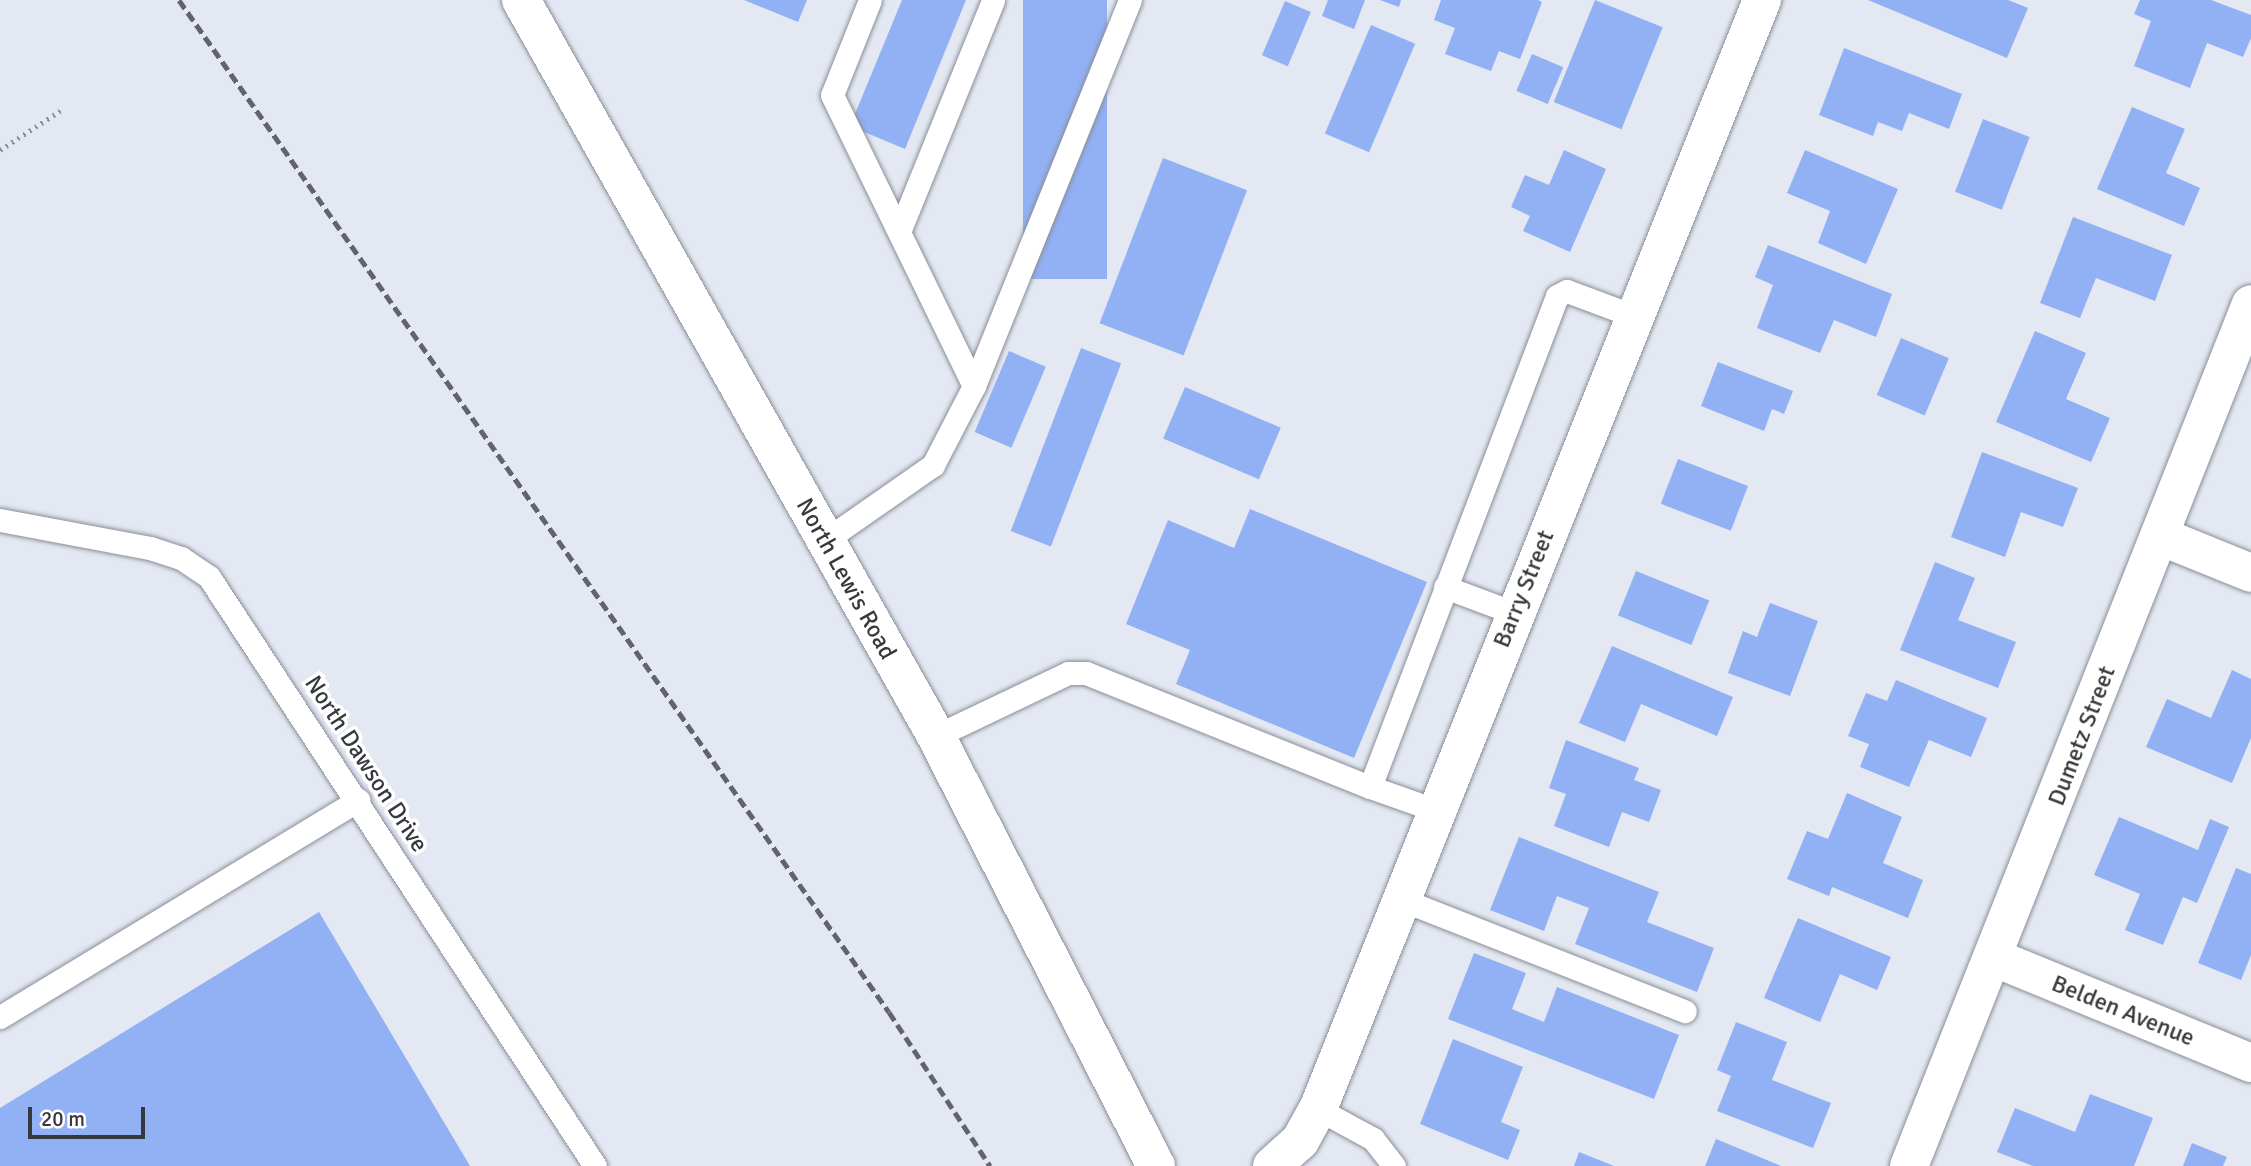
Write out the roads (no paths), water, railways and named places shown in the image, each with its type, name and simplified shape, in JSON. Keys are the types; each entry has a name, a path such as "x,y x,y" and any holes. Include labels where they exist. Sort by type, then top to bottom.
{"street":[{"name":"North Lewis Road","path":"520,0 936,736 1156,1166"},
{"name":"Barry Street","path":"1272,1166 1300,1141 1318,1110 1634,316 1755,2"},
{"name":"Dumetz Street","path":"1909,1166 1994,958 2251,304"},
{"path":"2160,536 2251,573"},
{"name":"Belden Avenue","path":"1994,958 2251,1063"}],"lane":[{"path":"870,0 831,95 974,386"},
{"path":"899,232 993,0"},
{"path":"824,541 933,466 974,386 1130,0"},
{"path":"1370,787 1557,296 1567,291 1634,316"},
{"name":"North Dawson Drive","path":"0,520 150,548 181,558 209,577 358,800 595,1166"},
{"path":"1445,587 1514,613"},
{"path":"936,736 1068,673 1086,673 1370,787 1436,810"},
{"path":"0,1017 358,800"},
{"path":"1400,899 1685,1011"},
{"path":"1318,1110 1373,1139 1395,1165"}],"railway":[{"path":"179,0 889,1012 990,1166"}]}
